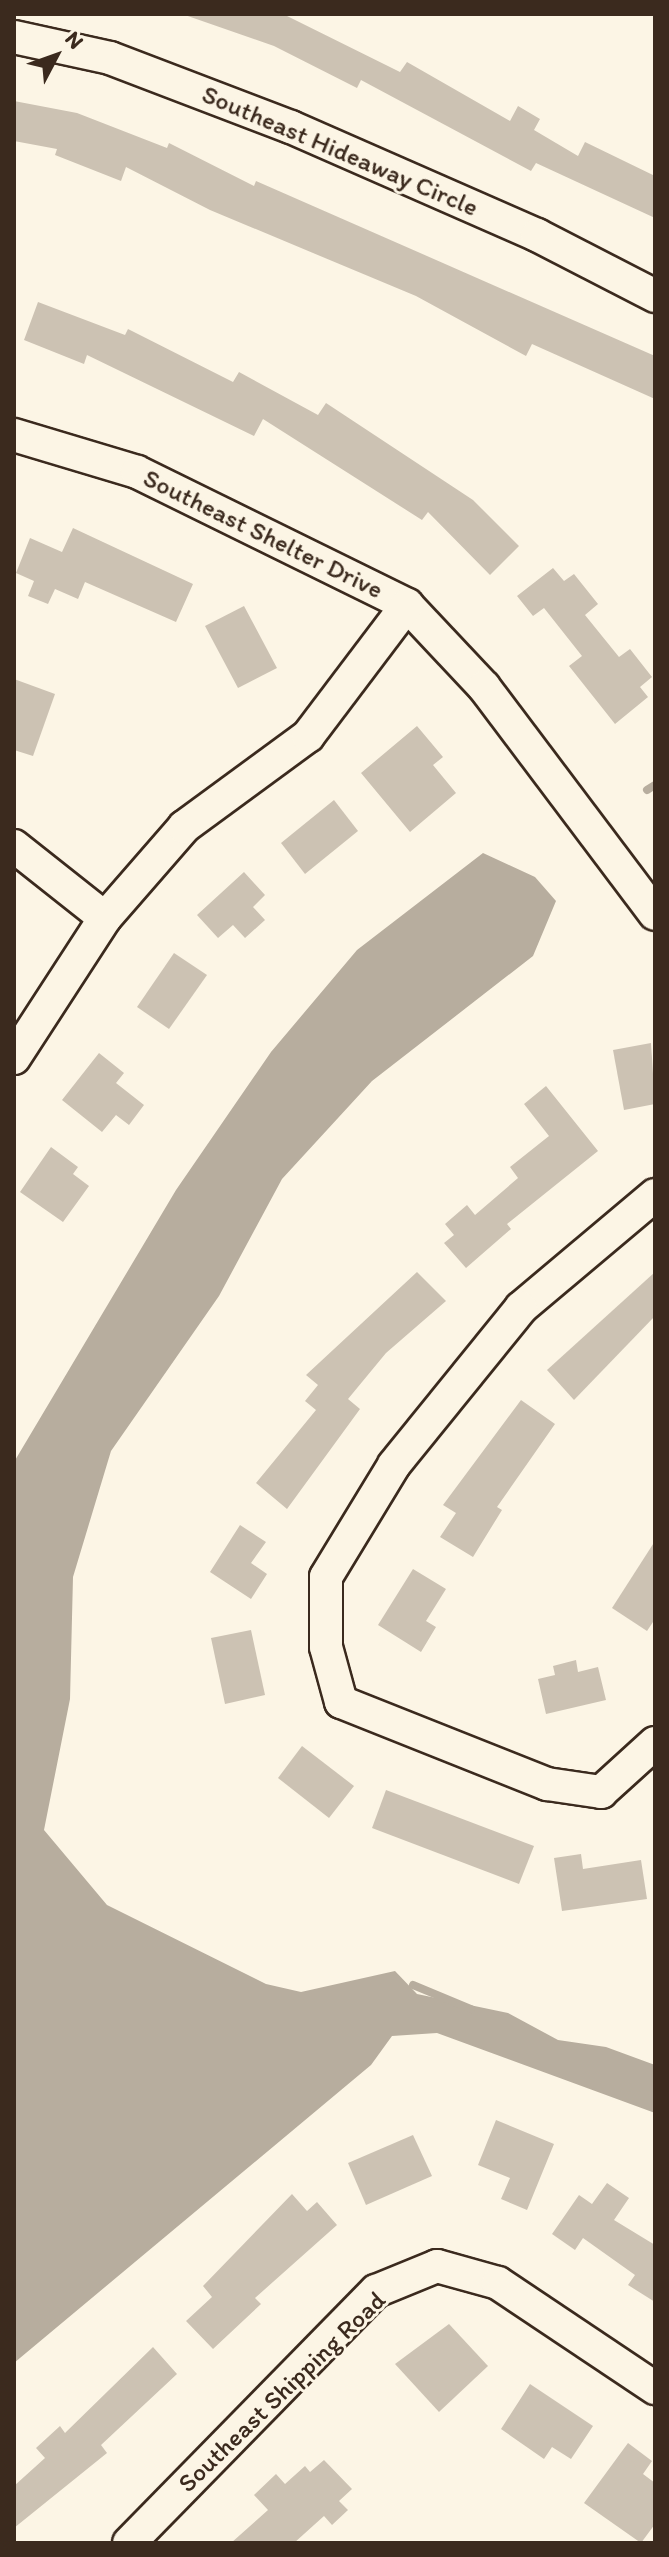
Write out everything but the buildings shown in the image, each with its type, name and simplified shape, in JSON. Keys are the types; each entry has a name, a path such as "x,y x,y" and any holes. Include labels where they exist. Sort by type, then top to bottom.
{"street":[{"name":"Southeast Hideaway Circle","path":"14,37 110,58 291,127 537,235 655,296"},
{"name":"Southeast Shelter Drive","path":"14,435 137,472 407,605 484,687 655,914"},
{"path":"14,1058 105,918 184,827 308,736 407,605"},
{"path":"14,846 105,918"},
{"path":"655,1195 521,1308 394,1465 326,1577 326,1647 341,1702 547,1784 601,1792 655,1743"},
{"name":"Southeast Shipping Road","path":"129,2543 376,2291 437,2266 498,2283 655,2388"}],"shaded area":[{"path":"483,853 535,877 556,901 533,956 372,1081 282,1179 219,1296 111,1451 73,1577 70,1699 44,1830 107,1905 266,1984 301,1992 395,1971 417,1994 508,2013 558,2040 606,2047 655,2065 655,2113 437,2033 392,2036 371,2065 14,2363 14,1462 176,1190 271,1052 357,950"}],"waterway":[{"path":"647,790 655,785"},
{"path":"413,1985 471,2009"}]}
